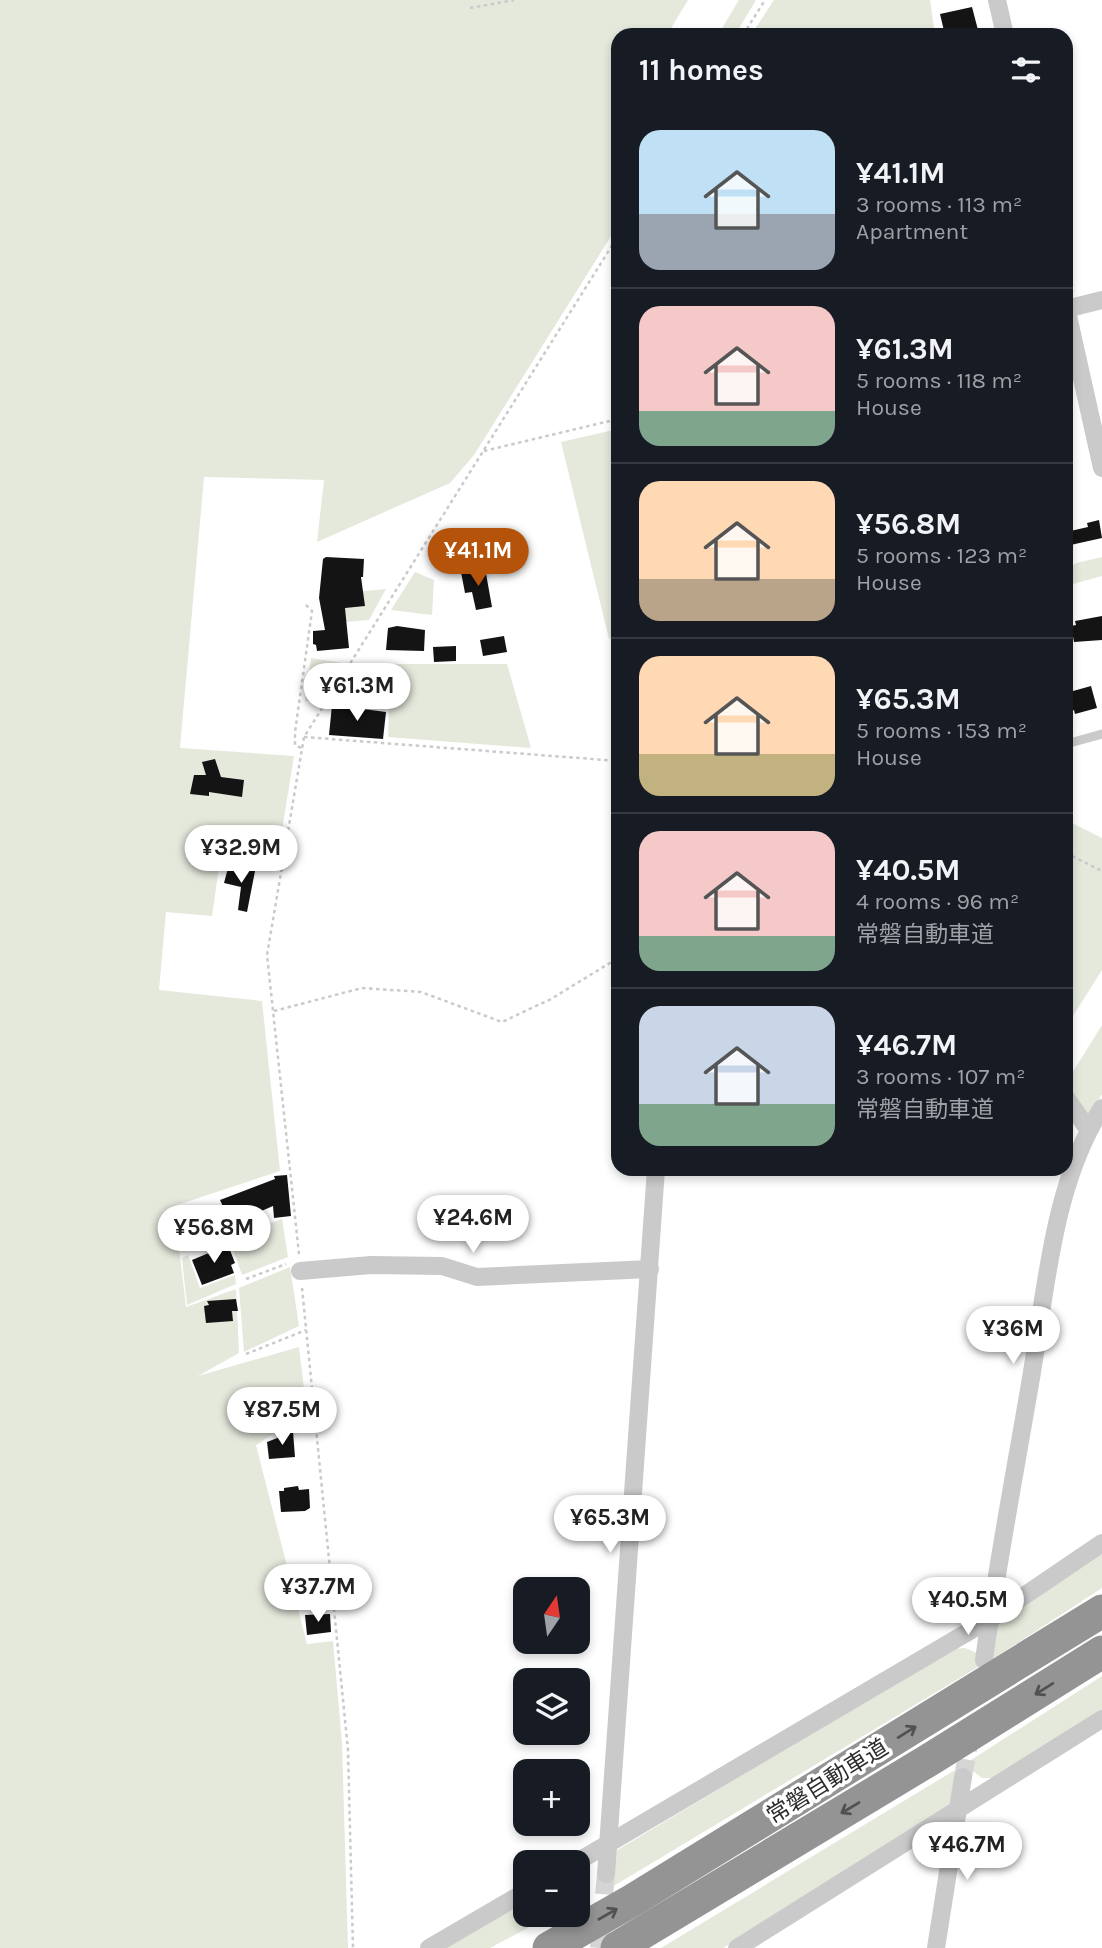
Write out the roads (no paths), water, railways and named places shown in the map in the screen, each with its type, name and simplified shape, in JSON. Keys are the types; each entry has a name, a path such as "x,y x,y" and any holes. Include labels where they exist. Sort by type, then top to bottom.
{"highway":[{"name":"常磐自動車道","path":"549,1948 645,1893 1102,1611"},
{"name":"常磐自動車道","path":"617,1948 1102,1652"}],"street":[{"path":"997,0 1003,28"},
{"path":"1073,306 1102,300"},
{"path":"1073,339 1102,468"},
{"path":"1073,1108 1088,1129"},
{"path":"1073,1173 1088,1129 1102,1108"},
{"path":"606,1874 656,1176"},
{"path":"984,1660 1040,1318 1064,1199 1072,1176"},
{"path":"300,1265 442,1266 477,1277 650,1269"},
{"path":"590,1854 990,1619 1102,1543"},
{"path":"737,1948 1102,1719"},
{"path":"936,1948 963,1777"},
{"path":"429,1948 513,1899"}],"lane":[{"path":"1073,742 1102,734"}],"tunnel":[{"path":"963,1777 971,1733"},
{"path":"599,1948 606,1874"}]}
